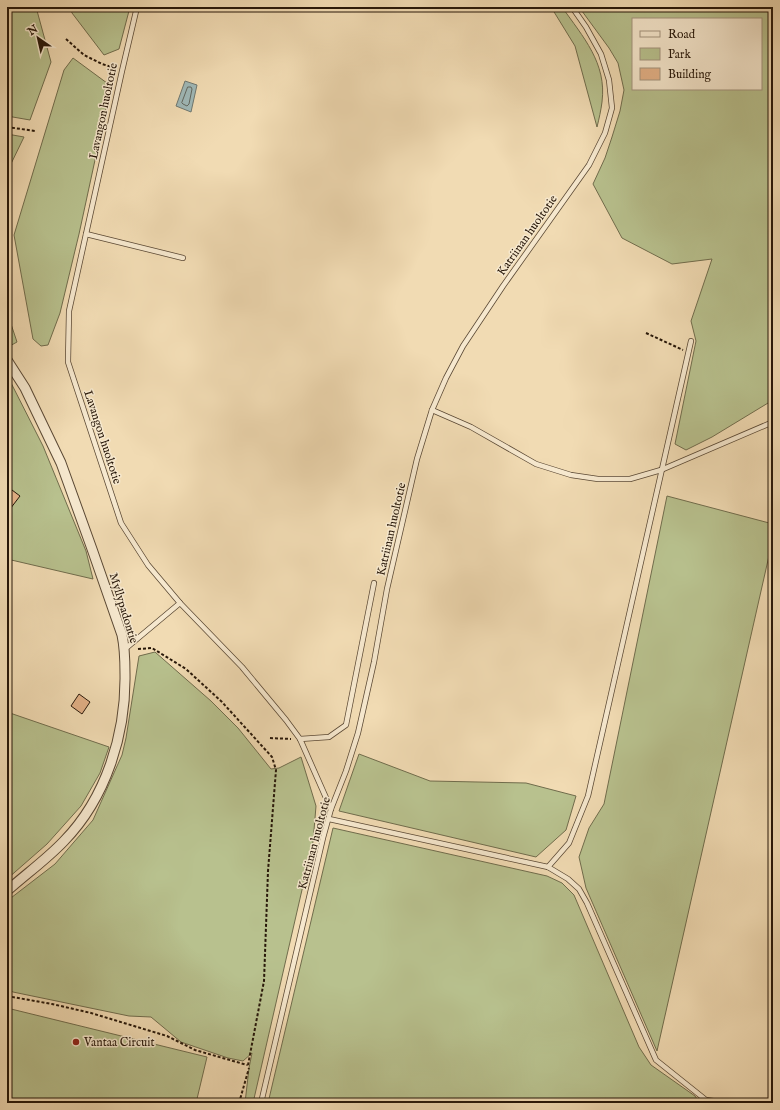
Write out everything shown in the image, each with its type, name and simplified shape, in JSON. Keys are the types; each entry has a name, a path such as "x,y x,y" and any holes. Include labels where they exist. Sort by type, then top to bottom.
{"street":[{"name":"Myllypadontie","path":"7,360 25,388 61,464 95,556 122,635 125,649 124,706 117,744 104,780 87,812 65,840 7,891"}],"lane":[{"name":"Lavangon huoltotie","path":"137,7 69,311 68,362 121,524 148,565 180,603 242,667 286,720 300,739 331,809"},
{"name":"Katriinan huoltotie","path":"261,1103 323,838 331,809 346,771 358,733 374,662 387,589 417,459 432,410 446,378 463,346 503,286 589,165 606,133 612,108 609,80 601,54 586,27 572,7"},
{"path":"86,234 183,258"},
{"path":"548,868 570,843 588,796 691,342"},
{"path":"432,410 471,428 536,464 571,475 598,479 630,479 661,470 773,422"},
{"path":"300,739 329,737 346,725 374,583"},
{"path":"125,649 180,603"},
{"path":"329,818 548,868 568,879 579,889 587,903 656,1060 706,1100 728,1103"}],"path":[{"path":"66,39 84,55 102,64 122,71"},
{"path":"7,127 35,131"},
{"path":"646,333 688,352"},
{"path":"152,648 186,669 222,702 272,757 276,770 268,871 264,981 248,1066 239,1103"},
{"path":"270,738 300,739"},
{"path":"7,996 91,1013 167,1036 194,1050 248,1066"}],"green space":[{"path":"7,7 36,7 51,62 30,120 7,116"},
{"path":"70,7 130,7 119,49 104,55 72,13"},
{"path":"551,7 562,7 592,51 597,63 603,88 602,105 597,127 575,46"},
{"path":"579,7 773,7 773,400 712,437 686,450 675,444 696,341 691,321 712,259 672,264 622,238 593,184 605,158 620,111 624,90 618,63"},
{"path":"73,58 111,86 79,234 60,313 48,345 41,346 33,339 14,235 64,70"},
{"path":"7,134 24,137 7,172"},
{"path":"7,312 17,342 8,347 7,346"},
{"path":"7,375 43,446 86,551 93,579 7,559"},
{"path":"667,496 773,524 773,538 657,1051 586,888 579,857 589,828 604,804"},
{"path":"155,652 211,701 238,728 271,769 279,768 301,757 316,806 313,842 253,1103 245,1103 252,1053 243,1061 228,1058 181,1042 151,1017 129,1016 13,992 7,989 7,901 55,864 93,820 122,755 139,656"},
{"path":"7,712 109,747 100,773 81,806 47,844 7,879"},
{"path":"359,754 430,781 526,783 576,796 566,830 536,857 339,811"},
{"path":"333,828 547,876 562,883 574,895 639,1047 651,1065 695,1096 700,1103 268,1103"},
{"name":"Vantaa Circuit","path":"7,1008 207,1057 196,1103 7,1103"}],"water":[{"path":"185,81 197,85 191,112 176,106"}],"building":[{"path":"12,490 20,496 7,513 7,497"},
{"path":"79,694 90,702 82,714 71,706"}],"place":[{"name":"Vantaa Circuit","path":"76,1042"}]}
